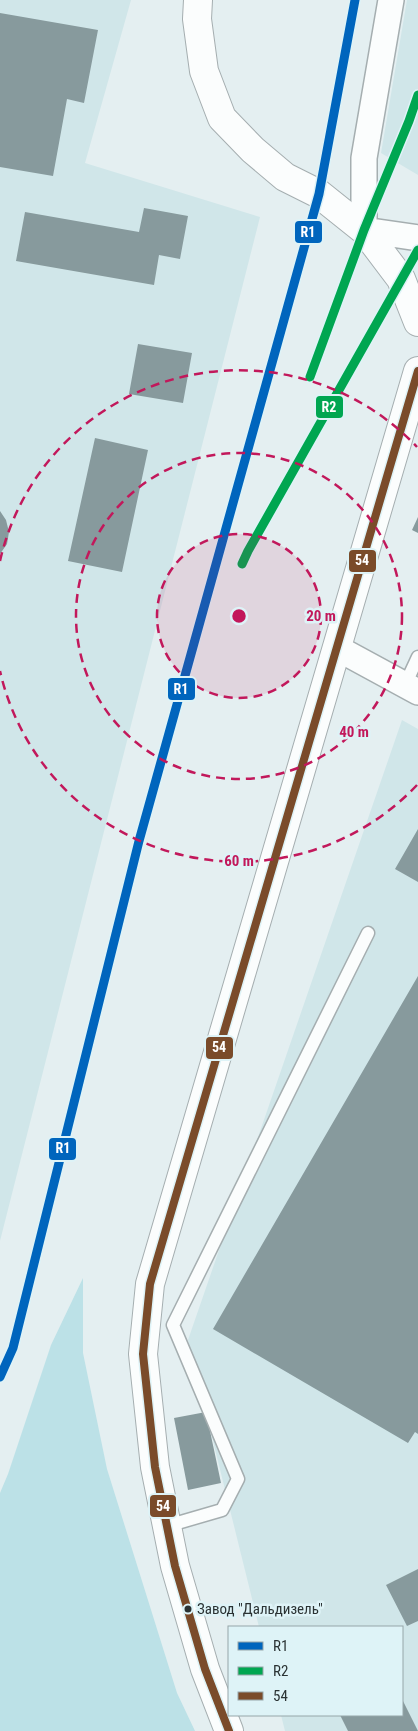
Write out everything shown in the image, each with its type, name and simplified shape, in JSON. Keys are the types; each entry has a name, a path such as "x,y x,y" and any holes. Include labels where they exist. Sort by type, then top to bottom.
{"main road":[{"path":"198,0 197,19 204,71 222,118 253,150 285,177 319,194 364,230 401,279 418,322"},
{"path":"229,1731 203,1660 175,1566 155,1467 143,1354 150,1284 418,371"}],"street":[{"path":"391,0 364,158 364,230 418,238"},
{"path":"337,648 411,688"}],"lane":[{"path":"411,688 418,658"},
{"path":"167,1526 222,1510 238,1479 173,1325 368,933"}],"shaded area":[{"path":"0,0 131,0 85,163 260,217 0,1241"},
{"path":"407,0 418,0 418,175 381,153"},
{"name":"Завод \"Дальдизель\"","path":"402,720 418,729 418,1731 285,1731 281,1716 403,1716 403,1626 259,1626 188,1340"},
{"path":"83,1278 83,1353 107,1469 177,1693 195,1731 0,1731 0,1493 51,1345"}],"building":[{"path":"0,13 98,30 84,103 67,99 53,176 0,167"},
{"path":"144,208 188,216 180,259 159,255 154,285 16,261 25,212 139,232"},
{"path":"138,344 192,353 183,403 129,394"},
{"path":"95,438 148,450 122,572 68,561"},
{"path":"0,511 6,520 9,532 7,544 0,554"},
{"path":"418,517 418,533 412,530"},
{"path":"418,829 418,882 395,869"},
{"path":"418,976 418,1434 415,1432 408,1443 213,1329"},
{"path":"206,1412 221,1483 188,1490 174,1418"},
{"path":"418,1569 418,1621 407,1626 386,1585"},
{"path":"403,1701 418,1731 348,1731 340,1716 403,1716"}],"transit line":[{"name":"R1","path":"0,1377 13,1348 139,841 319,194 355,0"},
{"name":"R2","path":"310,377 364,230 418,95"},
{"name":"R2","path":"242,564 418,250"},
{"name":"54","path":"229,1731 205,1669 175,1566 155,1467 143,1354 150,1284 418,371"}],"place":[{"name":"Завод \"Дальдизель\"","path":"188,1609"}]}
